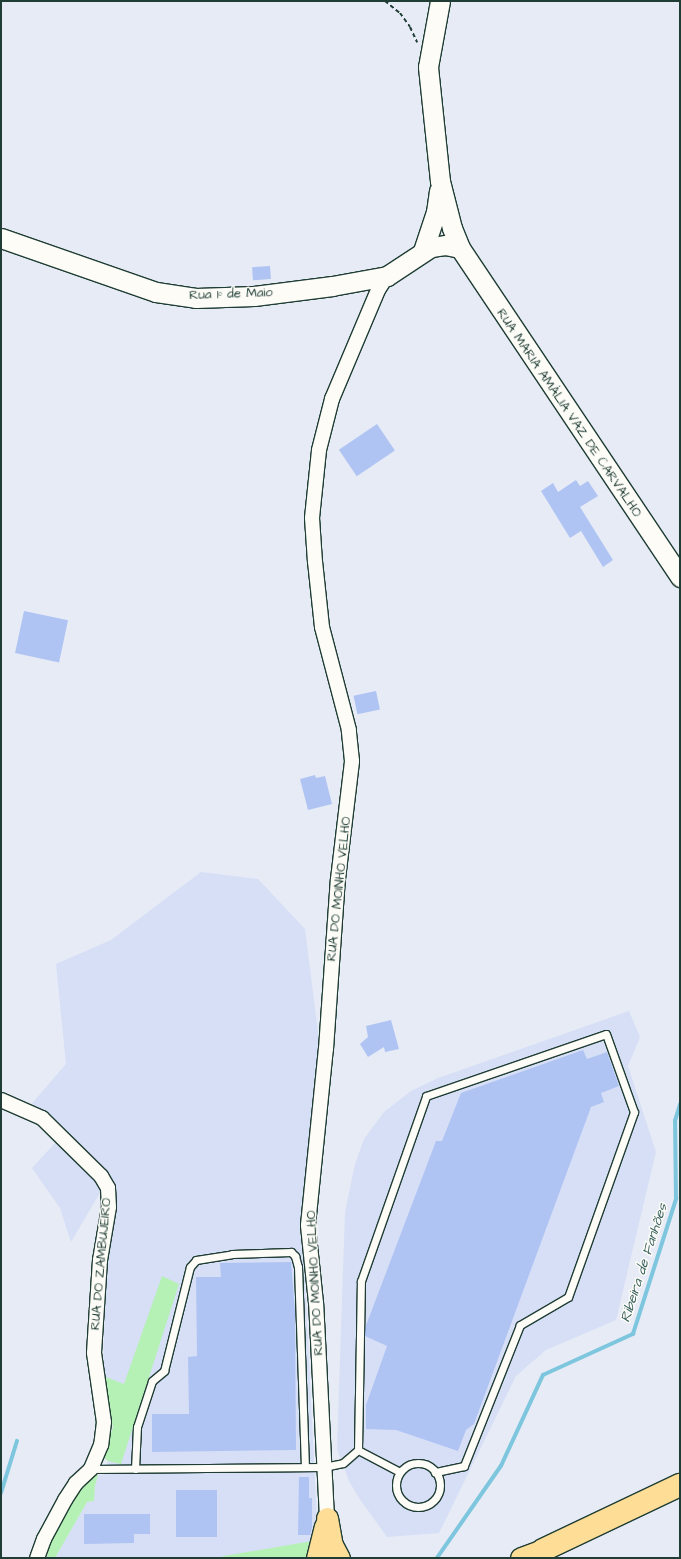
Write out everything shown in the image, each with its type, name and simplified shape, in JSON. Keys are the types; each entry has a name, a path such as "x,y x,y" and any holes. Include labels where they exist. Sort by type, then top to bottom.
{"highway":[{"path":"543,1550 680,1486"},
{"path":"543,1550 680,1502"}],"main road":[{"path":"324,1557 332,1545 327,1518"},
{"path":"521,1558 543,1550"}],"street":[{"path":"423,251 436,212 440,181 428,67 440,1"},
{"name":"RUA MARIA AMÁLIA VAZ DE CARVALHO","path":"440,181 452,228 460,248 680,577"},
{"name":"Rua 1º de Maio","path":"1,238 156,292 196,298 254,296 332,286 386,276 423,251 438,245 460,248"},
{"name":"RUA DO MOINHO VELHO","path":"327,1518 316,1302 308,1225 326,1050 338,879 352,761 349,730 322,627 314,562 312,518 319,450 332,399 378,290 386,276"},
{"name":"RUA DO ZAMBUJEIRO","path":"1,1100 42,1118 101,1176 108,1188 109,1207 100,1260 94,1353 104,1422 101,1445 91,1469 76,1483 65,1500 44,1539 37,1558"}],"lane":[{"path":"91,1469 324,1467 343,1463 358,1450 361,1281 426,1096 606,1034 634,1112 568,1296 520,1325 464,1466 435,1472"},
{"path":"135,1469 138,1427 152,1381 164,1371 190,1267 196,1260 232,1254 291,1252 295,1256 298,1267 305,1467"},
{"path":"358,1450 400,1472"},
{"path":"413,1463 422,1463 429,1466 439,1479 440,1487 438,1495 430,1504 418,1508 403,1502 395,1488 396,1479 400,1472 406,1466 413,1463"}],"path":[{"path":"385,1 400,13 410,27 428,67"}],"shaded area":[{"path":"201,872 258,879 305,929 318,1032 319,1073 302,1221 318,1540 219,1558 55,1558 87,1502 94,1501 95,1486 98,1475 104,1475 108,1461 103,1457 113,1427 103,1376 106,1264 113,1191 29,1107 66,1064 56,964 111,940"},
{"path":"629,1011 640,1037 628,1066 656,1152 616,1320 546,1350 516,1376 439,1533 387,1537 359,1498 349,1481 337,1449 345,1212 355,1164 364,1139 384,1112 411,1091 438,1078"},
{"path":"56,1142 97,1181 101,1191 71,1242 60,1208 32,1168"}],"green space":[{"path":"162,1276 179,1284 121,1464 108,1461 103,1457 113,1427 103,1376 124,1384"},
{"path":"98,1475 95,1486 94,1501 87,1502 55,1558 47,1558 49,1541 71,1497 92,1476"},
{"path":"318,1540 311,1558 219,1558 224,1556"}],"building":[{"path":"270,266 271,279 253,280 252,267"},
{"path":"377,424 395,451 357,476 339,450"},
{"path":"576,480 580,486 588,481 598,496 580,507 613,560 603,567 581,531 570,538 541,491 553,483 558,492"},
{"path":"24,611 68,620 59,662 15,653"},
{"path":"376,691 380,710 357,714 354,696"},
{"path":"315,775 316,778 325,776 332,804 308,810 300,779"},
{"path":"391,1020 399,1049 385,1052 384,1047 368,1057 360,1044 368,1037 366,1026"},
{"path":"583,1050 587,1059 607,1052 619,1086 601,1093 604,1102 591,1107 474,1424 466,1430 458,1451 396,1430 366,1429 366,1405 387,1346 365,1336 365,1328 436,1141 442,1141 461,1093"},
{"path":"291,1262 295,1312 296,1450 152,1452 152,1414 189,1414 188,1357 197,1356 196,1277 221,1277 220,1263"},
{"path":"299,1477 309,1477 309,1498 312,1498 312,1527 310,1535 298,1535"},
{"path":"176,1490 217,1490 217,1537 176,1537"},
{"path":"84,1514 150,1514 150,1534 134,1534 134,1543 84,1544"}],"waterway":[{"name":"Ribeira de Fanhões","path":"437,1558 501,1466 543,1375 633,1334 676,1199 675,1121 680,1105"},
{"path":"1,1493 17,1441"}]}
